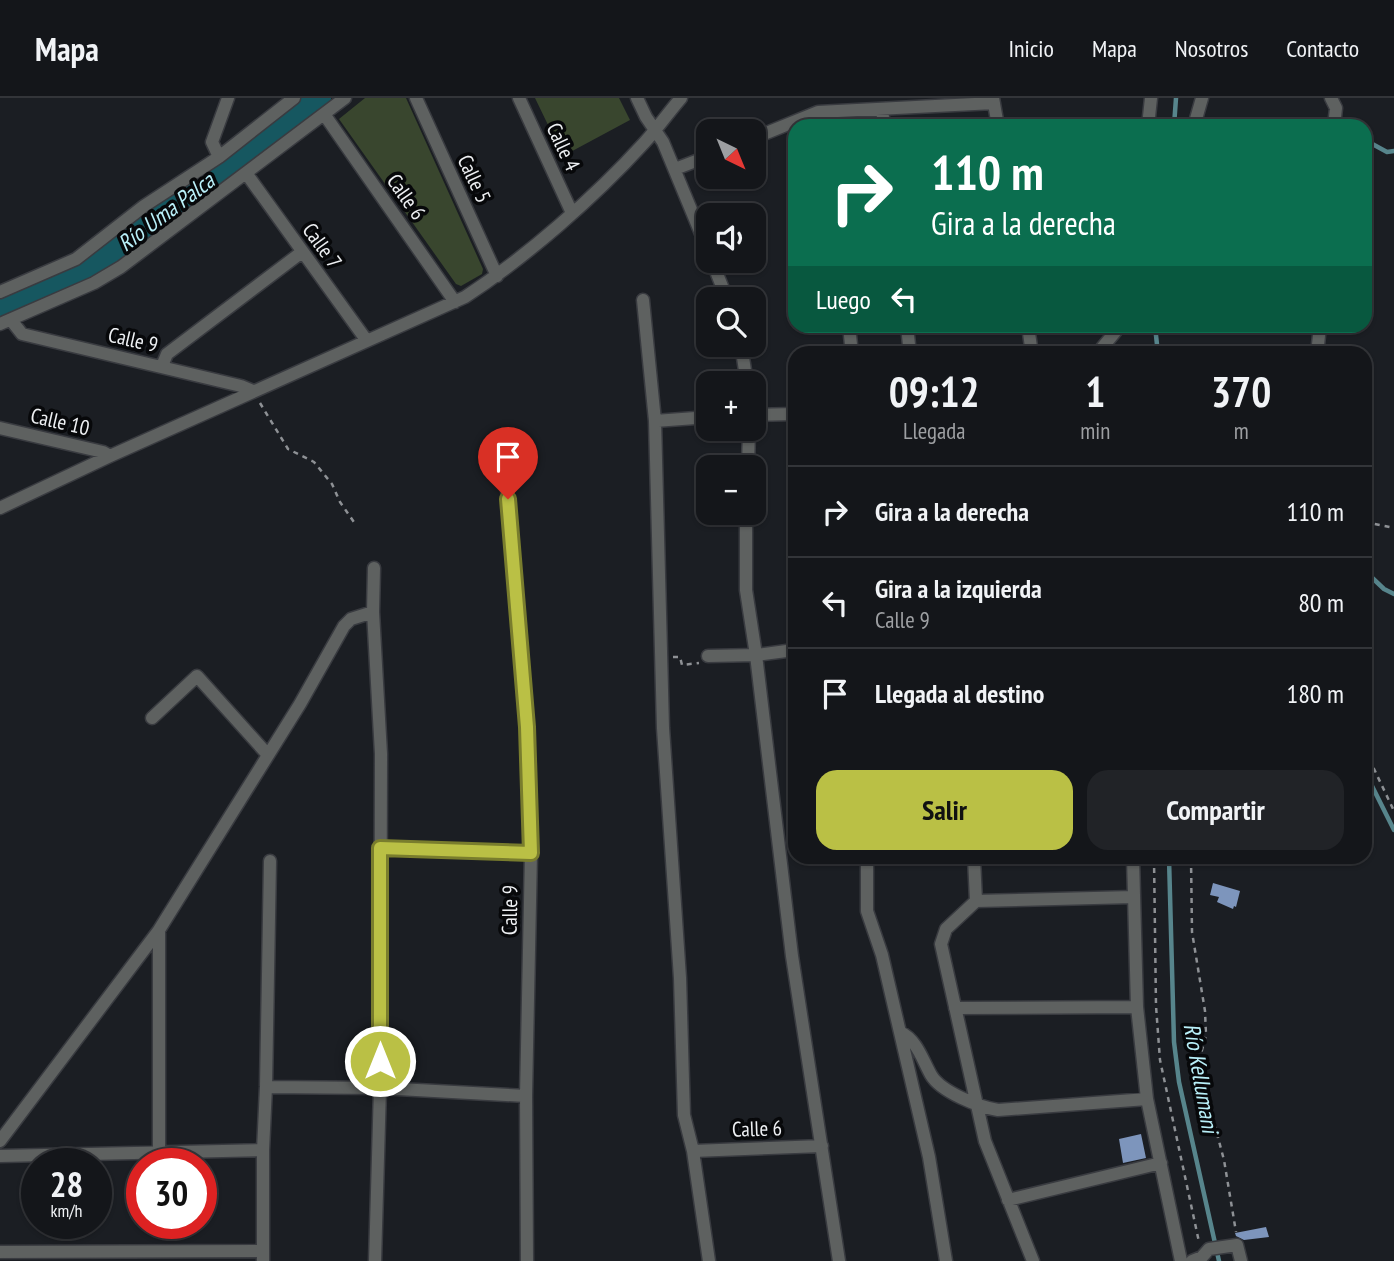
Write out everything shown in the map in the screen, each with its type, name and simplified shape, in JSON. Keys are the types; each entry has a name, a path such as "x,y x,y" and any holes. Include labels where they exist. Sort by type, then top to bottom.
{"street":[{"path":"219,157 212,142 228,98"},
{"path":"0,292 76,259 144,206 219,157 294,98"},
{"path":"5,322 107,276 345,98"},
{"name":"Calle 5","path":"416,98 497,276"},
{"name":"Calle 4","path":"519,98 572,213"},
{"path":"637,98 663,142 696,222"},
{"path":"0,508 253,391 455,302 497,276 572,213 645,142 681,98"},
{"path":"1149,119 1151,98"},
{"path":"1196,119 1202,98"},
{"path":"1331,98 1336,108 1335,119"},
{"path":"801,119 818,112 994,101 997,119"},
{"path":"882,109 883,119"},
{"path":"818,112 820,119"},
{"name":"Calle 6","path":"324,114 455,302"},
{"path":"766,133 788,124"},
{"path":"675,169 696,161"},
{"name":"Calle 7","path":"246,173 367,341"},
{"path":"162,366 167,354 302,252"},
{"path":"643,300 655,421 663,728 680,978 684,1115 693,1151 709,1261"},
{"name":"Calle 9","path":"5,322 22,334 162,366 253,391"},
{"path":"766,415 788,414"},
{"path":"655,421 696,418"},
{"name":"Calle 10","path":"0,428 103,452 110,456"},
{"name":"Calle 9","path":"506,477 527,727 531,853 526,1096 527,1261"},
{"path":"746,525 746,590 793,956 839,1261"},
{"path":"374,568 373,612 381,754 380,1088 375,1261"},
{"path":"0,1141 159,930 300,705 344,626 351,619 373,612"},
{"path":"708,656 756,655 788,651"},
{"path":"152,718 197,676 268,755"},
{"path":"380,848 531,853"},
{"path":"0,1252 263,1256 270,861"},
{"path":"867,864 867,911 882,955 929,1157 946,1261"},
{"path":"974,864 976,901"},
{"path":"1133,864 1137,1007 1147,1098 1181,1261"},
{"path":"1033,1261 985,1141 941,944 946,929 976,901 1133,897"},
{"path":"159,930 159,1148"},
{"path":"955,1008 1137,1007"},
{"path":"900,1032 911,1038 933,1078 978,1107 998,1110 1147,1098"},
{"path":"266,1087 380,1088 526,1096"},
{"name":"Calle 6","path":"693,1151 822,1146"},
{"path":"217,1151 263,1150"},
{"path":"0,1156 126,1154"},
{"path":"1008,1200 1161,1163"},
{"path":"1201,1256 1223,1246 1237,1245 1241,1261"}],"path":[{"path":"253,391 288,449 314,462 332,484 340,502 356,525"},
{"path":"1372,523 1394,528"},
{"path":"661,656 680,657 682,665 703,662 702,656 708,656"},
{"path":"1372,765 1394,811"},
{"path":"1154,864 1156,1006 1160,1060 1201,1256"},
{"path":"1191,864 1192,932 1205,1011 1206,1035 1198,1065 1224,1160 1237,1245"}],"green space":[{"path":"365,98 406,98 483,269 482,274 461,286 456,284 339,119"},
{"path":"535,98 619,98 630,120 563,156"}],"building":[{"path":"1213,883 1240,891 1236,907 1233,909 1217,902 1219,897 1210,895"},
{"path":"1141,1134 1146,1158 1123,1163 1119,1139"},
{"path":"1266,1227 1269,1237 1244,1240 1235,1233"}],"waterway":[{"name":"Río Uma Palca","path":"0,306 104,258 319,98"},
{"name":"Río Kellumani","path":"1174,119 1176,98"},
{"path":"1372,144 1387,152 1394,151"},
{"name":"Río Kellumani","path":"1156,333 1157,346"},
{"path":"1372,578 1394,594"},
{"path":"1372,786 1394,830"},
{"name":"Río Kellumani","path":"1169,864 1174,1042 1179,1082 1219,1261"}],"route":[{"path":"380,1061 380,848 531,853 527,727 508,499"}]}
